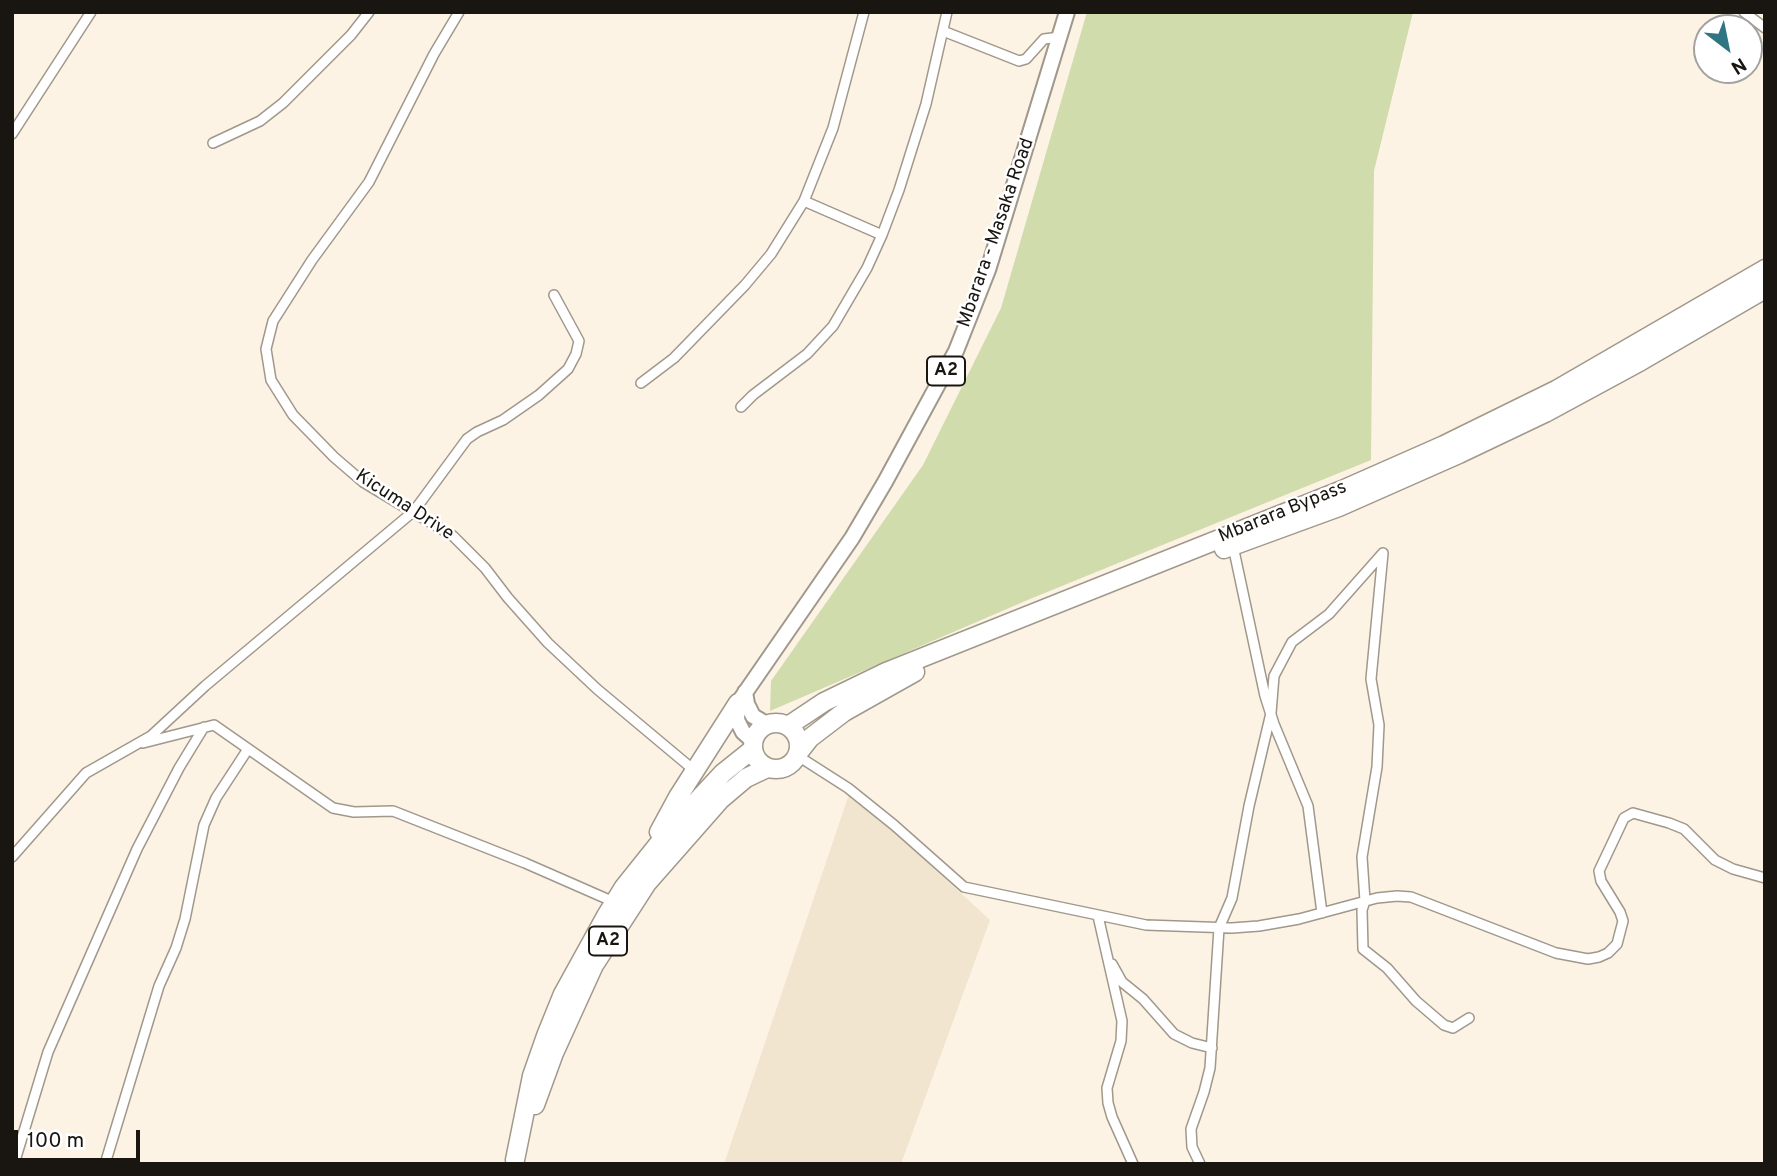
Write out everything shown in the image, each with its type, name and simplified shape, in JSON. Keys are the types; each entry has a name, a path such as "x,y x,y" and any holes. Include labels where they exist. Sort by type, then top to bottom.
{"highway":[{"name":"Mbarara Bypass","path":"788,726 824,702 886,672 1342,489 1444,445 1566,384 1765,269"},
{"name":"Mbarara Bypass","path":"798,754 810,738 844,712 896,681 1233,545 1339,507 1459,454 1545,413 1765,289"},
{"name":"A2","path":"514,1162 532,1076 563,995 614,902 684,803 695,771 742,698"},
{"name":"A2","path":"684,803 723,774 753,745 758,731 768,724"},
{"path":"768,724 788,726 798,737 798,754"},
{"path":"753,745 757,760 767,768"},
{"name":"A2","path":"514,1162 564,1031 594,965 647,883 686,836 734,787 767,768 783,769 790,765 798,754"}],"main road":[{"name":"Mbarara - Masaka Road","path":"742,698 852,538 956,351 988,270 1067,12"},
{"path":"742,698 753,716 768,724"},
{"path":"742,698 737,720 753,745"}],"street":[{"path":"12,134 91,12"},
{"path":"213,143 260,121 283,103 351,35 369,12"},
{"name":"Kicuma Drive","path":"459,12 434,54 369,182 312,260 272,321 266,349 271,380 293,415 334,457 363,482 453,536 485,568 548,643 597,689 695,771"},
{"path":"641,383 674,358 745,285 771,254 804,201 833,128 864,12"},
{"path":"741,407 807,355 833,326 867,268 882,235 926,104 947,12"},
{"path":"1744,12 1765,28"},
{"path":"943,31 1019,61 1026,59 1044,39 1060,37"},
{"path":"804,201 882,235"},
{"path":"12,857 86,773 138,745 414,511 467,439 503,420 568,369 579,341 554,295"},
{"path":"1233,545 1270,713 1308,806 1322,913"},
{"path":"1200,1164 1192,1147 1191,1129 1204,1092 1212,1048 1219,928 1232,898 1270,713 1274,676 1292,642 1329,614 1383,553 1371,679 1379,726 1377,767 1362,857 1365,901 1362,910 1363,949 1387,968 1416,1001 1444,1025 1453,1028 1469,1018"},
{"path":"138,745 214,725 222,728 333,808 354,812 393,811 525,863 614,902"},
{"path":"14,1164 48,1052 137,849 179,768 204,727"},
{"path":"105,1164 159,986 176,948 185,919 204,825 216,798 248,749"},
{"path":"798,754 848,788 964,887 1146,925 1219,928 1259,926 1397,895 1411,897 1556,953 1588,959 1599,957 1608,953 1616,944 1623,921 1601,881 1599,872 1625,818 1633,813 1684,829 1715,860 1733,869 1765,878"},
{"path":"1098,916 1122,1021 1122,1032 1107,1088 1108,1103 1133,1164"},
{"path":"1107,955 1122,982 1143,999 1174,1034 1192,1043 1212,1048"}],"shaded area":[{"path":"850,791 990,920 901,1164 724,1164"}],"green space":[{"path":"1087,12 1413,12 1374,171 1371,460 1030,599 770,711 771,681 923,465 1001,308"}]}
